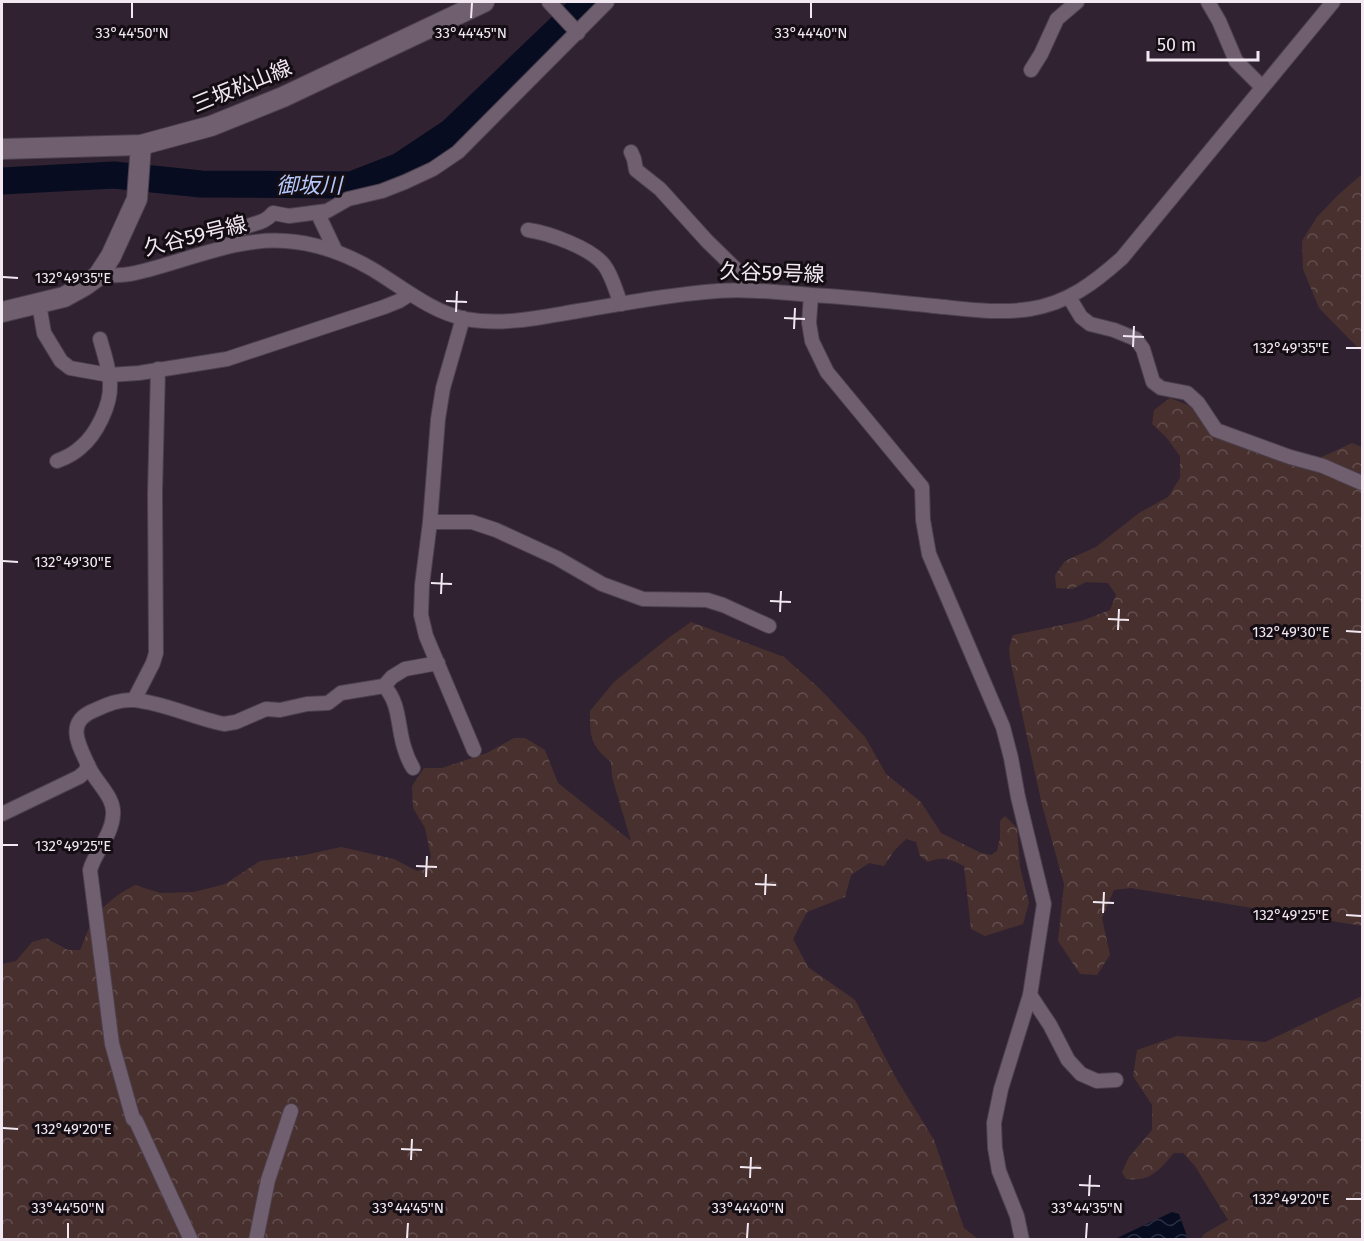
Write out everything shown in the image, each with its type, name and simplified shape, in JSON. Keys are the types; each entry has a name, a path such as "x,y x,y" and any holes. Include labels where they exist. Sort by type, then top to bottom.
{"main road":[{"name":"三坂松山線","path":"2,149 141,149 211,126 283,97 484,2"},
{"path":"2,312 64,297 98,276 111,256 137,199 141,149"}],"street":[{"path":"221,249 241,229 267,220 273,213 289,216 318,214 348,199 381,191 433,169 458,152 607,2"},
{"path":"1031,69 1041,54 1057,19 1077,2"},
{"path":"1208,2 1236,61 1262,87"},
{"name":"久谷59号線","path":"98,276 133,274 258,241 286,241 336,252 369,268 440,310 480,321 506,321 707,291 753,290 996,312 1038,308 1070,297 1093,283 1122,258 1333,2"},
{"path":"550,3 577,31"},
{"path":"631,152 636,170 660,189 707,242 750,283 753,290"},
{"path":"318,214 336,252"},
{"path":"528,230 542,232 597,258 605,266 621,304"},
{"path":"39,304 44,333 61,361 70,368 109,375 138,373 227,359 384,307 410,294"},
{"path":"812,295 810,323 812,341 827,372 922,487 923,520 929,554 1004,727 1044,904 1030,995 1003,1080 994,1123 999,1171 1017,1216 1022,1239"},
{"path":"1070,297 1081,317 1090,324 1136,339 1143,349 1153,382 1161,388 1187,393 1198,403 1216,430 1290,457 1323,466 1362,483"},
{"path":"463,318 443,388 438,418 421,615 426,636 474,750"},
{"path":"57,461 69,456 82,446 93,433 105,409 110,393 109,375 100,339"},
{"path":"134,700 156,653 155,493 158,369"},
{"path":"430,522 472,522 496,530 557,558 602,584 642,599 707,600 769,626"},
{"path":"192,1239 136,1120 133,1119 112,1044 90,870 111,825 113,807 88,765 76,733 76,726 80,718 90,712 113,702 134,700 224,724 236,722 266,710 328,703 341,693 384,686 392,677 405,669 438,663"},
{"path":"384,686 391,694 395,705 405,750 413,768"},
{"path":"2,814 80,777 88,765"},
{"path":"1030,995 1050,1025 1068,1060 1081,1074 1097,1081 1116,1080"},
{"path":"256,1239 268,1180 291,1111"}],"green space":[{"path":"1362,176 1362,352 1319,308 1303,269 1302,241 1317,217"},
{"path":"1170,398 1190,406 1213,432 1313,461 1352,443 1362,447 1362,926 1131,888 1114,890 1102,918 1110,955 1097,975 1080,974 1058,941 1064,884 1042,805 1009,648 1013,635 1081,621 1110,610 1116,595 1108,583 1086,582 1072,589 1056,588 1055,575 1065,561 1096,547 1139,513 1168,497 1180,478 1180,456 1166,437 1152,424 1154,410"},
{"path":"691,622 784,657 820,689 865,737 886,774 921,802 941,833 981,853 991,855 997,851 1000,821 1005,816 1017,828 1020,867 1029,903 1023,924 985,936 971,929 964,866 946,859 928,862 920,856 916,842 906,839 884,866 869,863 851,875 845,897 807,912 793,939 808,967 855,1000 896,1078 934,1140 964,1228 978,1239 2,1240 2,964 16,961 32,942 46,938 68,950 80,950 90,926 102,908 135,885 160,893 194,892 225,884 260,861 341,847 394,859 417,871 425,869 431,857 425,828 413,808 412,786 424,768 442,768 487,753 514,738 525,738 545,750 558,783 631,841 612,777 611,762 599,751 593,740 590,711 614,682"},
{"path":"1362,996 1362,1239 1201,1239 1204,1234 1228,1220 1195,1166 1183,1153 1174,1153 1154,1174 1148,1177 1126,1179 1122,1172 1129,1157 1152,1130 1152,1105 1133,1076 1137,1050 1177,1036 1265,1042"}],"water":[{"path":"1172,1212 1179,1214 1188,1239 1115,1239"}],"waterway":[{"name":"御坂川","path":"2,181 114,175 201,184 351,185 400,166 451,132 587,2"}]}
